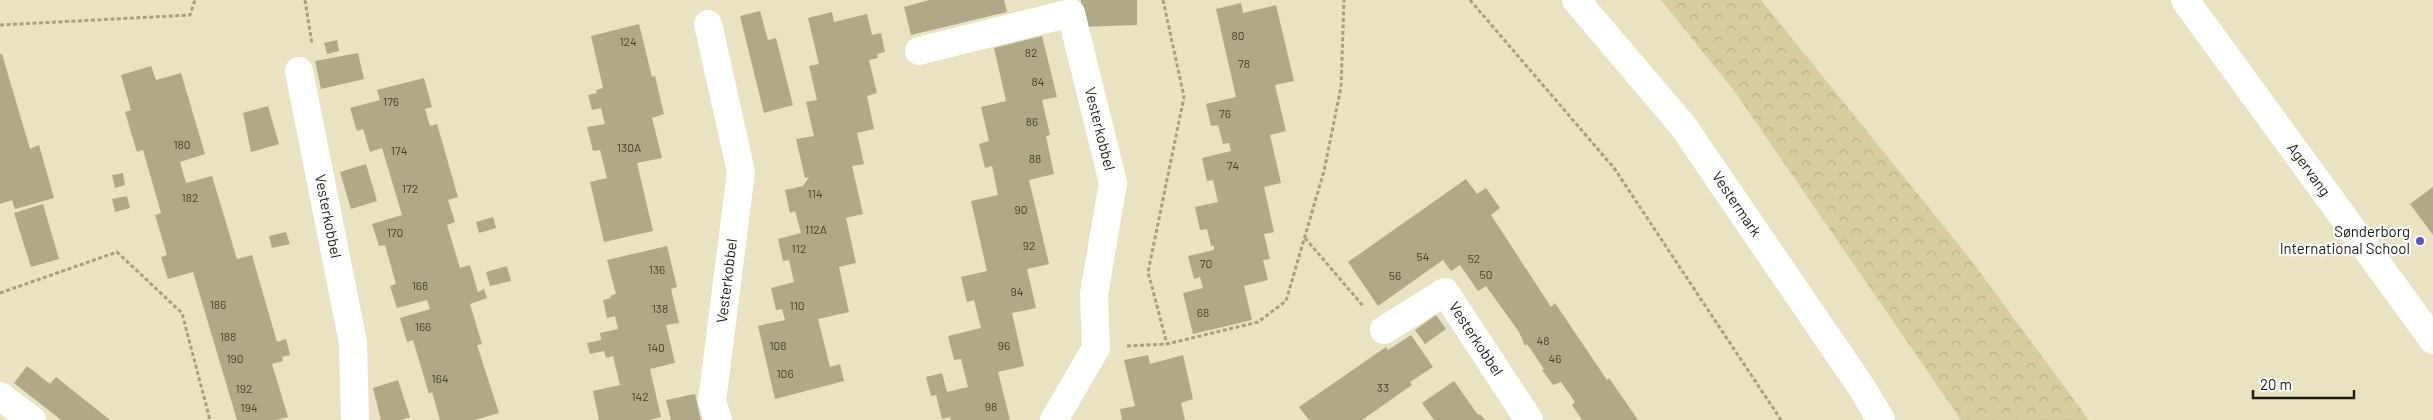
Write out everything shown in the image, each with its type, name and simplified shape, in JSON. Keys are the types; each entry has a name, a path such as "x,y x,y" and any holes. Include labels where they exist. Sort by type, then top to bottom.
{"street":[{"name":"Vestermark","path":"1576,0 1683,126 1862,388 1881,420"},
{"name":"Agervang","path":"2193,3 2433,339"},
{"name":"Vesterkobbel","path":"920,51 1071,12 1113,183 1094,294 1096,348"},
{"name":"Vesterkobbel","path":"708,24 741,172 712,401 718,420"},
{"name":"Vesterkobbel","path":"299,71 353,344 355,420"},
{"name":"Vesterkobbel","path":"1384,330 1445,292 1529,420"},
{"path":"1054,420 1096,348"},
{"path":"0,396 32,420"}],"path":[{"path":"0,25 190,15 195,0"},
{"path":"299,71 315,62 305,0"},
{"path":"1163,0 1184,97 1148,272 1167,344"},
{"path":"1096,348 1167,344 1258,322 1286,301 1306,238 1324,171 1341,87 1344,0"},
{"path":"1470,0 1614,168 1781,420"},
{"path":"1306,238 1384,330"},
{"path":"0,293 117,252 182,313 210,420"}],"green space":[{"path":"1661,0 1761,0 1971,260 2089,420 1961,420 1735,92"}],"building":[{"path":"929,0 1004,0 1007,12 911,35 904,7"},
{"path":"1081,0 1137,0 1137,25 1081,27"},
{"path":"1241,3 1243,13 1276,5 1294,81 1275,85 1286,131 1270,135 1281,183 1264,187 1274,232 1264,234 1270,259 1263,260 1268,280 1244,286 1252,320 1193,334 1183,293 1203,288 1200,277 1194,279 1188,256 1214,250 1214,246 1211,246 1207,229 1200,230 1195,207 1218,202 1213,180 1207,181 1202,158 1231,151 1229,143 1223,144 1218,125 1211,126 1206,104 1236,97 1216,9"},
{"path":"760,11 768,40 776,38 793,105 764,113 740,16"},
{"path":"832,12 834,22 867,14 872,35 881,33 885,52 877,54 878,58 869,60 877,93 867,96 874,129 857,133 864,164 852,166 863,214 846,218 856,263 839,267 849,312 818,319 830,367 840,364 844,381 775,399 758,326 785,320 782,309 776,310 771,288 794,282 789,260 783,261 778,239 801,233 795,211 790,213 785,190 803,186 809,177 805,178 796,139 814,136 806,102 817,100 809,66 819,64 808,18"},
{"path":"639,24 652,77 655,76 664,114 652,118 662,158 637,163 653,231 604,242 590,182 607,178 600,150 593,151 587,127 605,124 601,108 592,110 588,95 597,93 596,90 603,88 591,36"},
{"path":"1042,36 1057,97 1042,100 1050,135 1046,136 1054,174 1029,180 1049,264 1027,269 1036,308 1012,313 1024,366 998,372 1010,420 951,420 950,417 942,419 936,395 931,396 926,377 942,373 947,392 968,387 961,359 954,360 948,336 981,328 974,300 967,302 961,277 987,271 971,201 998,195 992,166 985,168 979,144 989,141 981,107 1006,101 994,48"},
{"path":"337,40 339,51 327,54 324,43"},
{"path":"358,53 364,79 321,89 315,61"},
{"path":"0,54 2,54 30,149 39,145 54,198 15,209 12,200 0,204"},
{"path":"151,66 156,80 181,73 205,154 180,162 186,183 212,176 237,259 252,255 277,342 286,339 290,355 282,357 283,361 272,364 288,417 276,420 237,420 193,272 168,279 161,257 167,255 155,215 161,213 143,150 137,152 125,112 131,110 121,75"},
{"path":"424,78 432,107 425,109 430,126 437,124 458,197 448,200 455,222 447,225 460,268 470,265 478,292 484,289 487,298 470,304 482,344 477,345 499,413 475,420 440,420 432,392 429,394 413,340 407,342 400,318 430,309 427,300 397,308 390,286 396,284 385,245 379,246 372,224 402,215 382,148 370,152 363,129 357,131 350,108 380,100 377,90"},
{"path":"268,106 279,144 251,152 243,113"},
{"path":"366,164 377,201 351,209 340,172"},
{"path":"123,173 125,185 115,188 112,175"},
{"path":"1466,179 1477,194 1486,188 1500,208 1491,215 1551,307 1555,303 1607,380 1609,378 1638,420 1582,420 1572,405 1575,402 1561,382 1553,385 1527,344 1525,346 1519,332 1486,286 1478,291 1460,265 1451,271 1443,260 1378,306 1348,262"},
{"path":"2433,187 2433,235 2410,204"},
{"path":"127,196 130,208 115,212 112,199"},
{"path":"43,204 59,259 31,267 14,213"},
{"path":"493,217 496,228 479,233 476,222"},
{"path":"286,232 290,244 272,248 269,236"},
{"path":"667,246 677,287 671,289 679,323 666,325 675,363 650,369 661,417 650,420 599,420 593,391 620,385 613,356 606,358 604,351 590,354 587,343 601,340 600,333 618,329 615,316 607,318 603,300 611,298 610,296 616,294 607,260"},
{"path":"507,266 511,281 490,286 486,272"},
{"path":"1436,315 1446,329 1425,344 1415,330"},
{"path":"1411,335 1433,367 1410,382 1412,385 1362,420 1309,420 1299,407 1386,347 1388,350"},
{"path":"1148,355 1150,364 1183,355 1193,399 1181,403 1185,420 1122,420 1120,409 1135,406 1124,360"},
{"path":"27,366 50,384 56,377 110,420 61,420 14,383"},
{"path":"398,380 410,417 401,420 381,420 373,388"},
{"path":"1454,381 1478,415 1480,414 1485,420 1434,420 1422,403"},
{"path":"695,394 701,420 671,420 666,400"}],"place":[{"name":"Sønderborg International School","path":"2420,241"}]}
